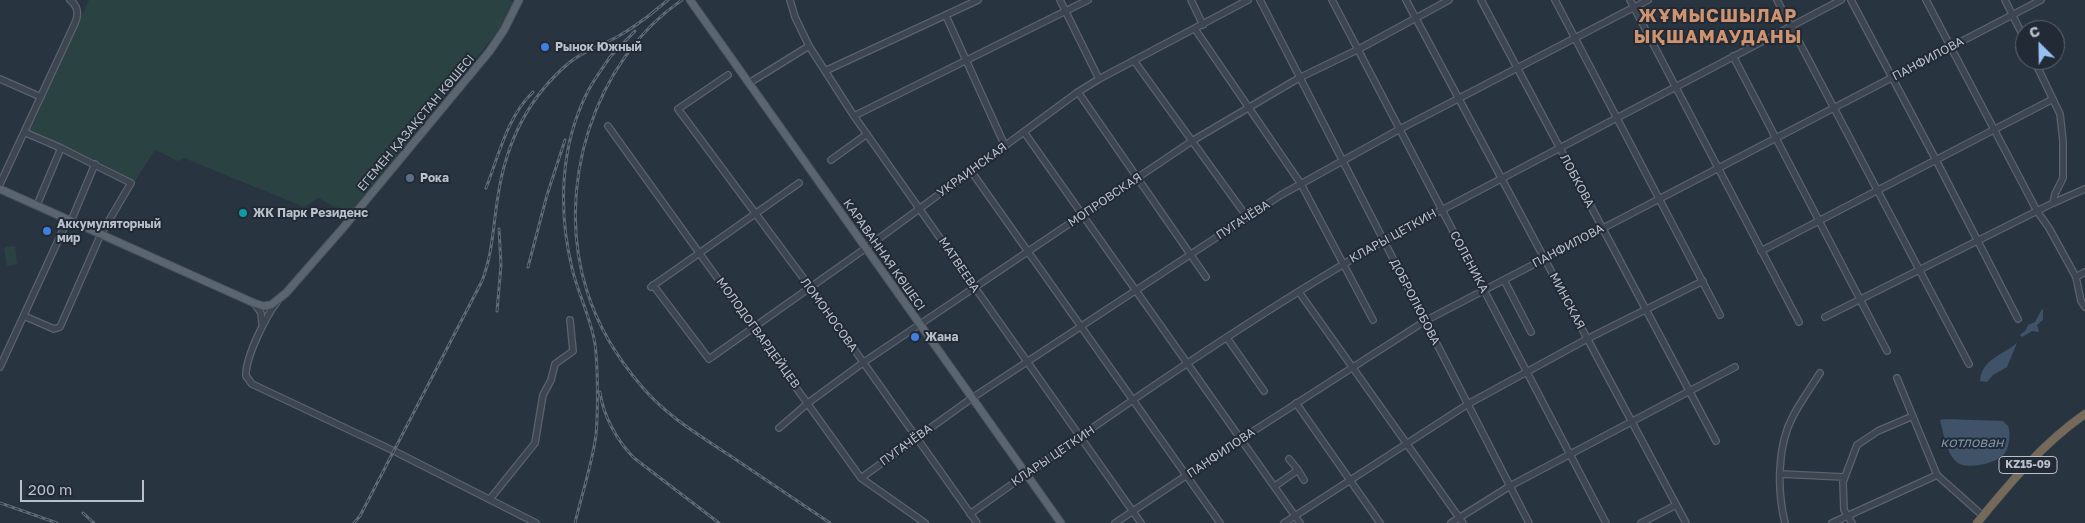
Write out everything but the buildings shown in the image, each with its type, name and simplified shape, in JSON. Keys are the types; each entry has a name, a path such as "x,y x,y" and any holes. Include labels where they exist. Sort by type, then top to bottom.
{"highway":[{"name":"KZ15-09","path":"1977,523 2038,455 2062,432 2085,414"}],"main road":[{"name":"ЕГЕМЕН ҚАЗАҚСТАН КӨШЕСІ","path":"282,296 343,228 489,52 504,30 519,0"},
{"name":"КАРАВАННАЯ КӨШЕСІ","path":"690,0 1061,523"},
{"path":"0,189 254,303 268,306 282,296"}],"street":[{"path":"0,184 77,19 77,8 70,0"},
{"name":"МАТВЕЕВА","path":"790,0 795,17 809,46 854,116 1141,523"},
{"path":"825,71 978,0"},
{"path":"1060,0 1099,79"},
{"path":"854,116 1088,0"},
{"path":"1191,0 1202,25"},
{"name":"УКРАИНСКАЯ","path":"700,253 652,286 708,359 866,248 1078,92 1248,0"},
{"name":"ДОБРОЛЮБОВА","path":"1260,0 1529,523"},
{"name":"СОЛЕНИКА","path":"1332,0 1606,523"},
{"name":"МИНСКАЯ","path":"1406,0 1686,523"},
{"name":"МОПРОВСКАЯ","path":"780,428 808,403 864,362 1192,141 1248,106 1299,78 1359,49 1449,0"},
{"name":"ЛОБКОВА","path":"1481,0 1716,442"},
{"path":"1555,0 1720,314"},
{"path":"1630,0 1799,322"},
{"name":"ПУГАЧЁВА","path":"861,478 972,398 1247,217 1301,184 1400,129 1648,0"},
{"path":"1777,0 1969,364"},
{"name":"КЛАРЫ ЦЕТКИН","path":"970,514 1227,338 1383,240 1841,0"},
{"path":"1851,0 2018,319"},
{"path":"1926,0 2037,211 2049,228 2076,277 2081,301 2085,308"},
{"path":"2005,0 2016,20"},
{"name":"ПАНФИЛОВА","path":"1115,523 1351,367 1425,321 2040,0"},
{"path":"946,16 1005,146"},
{"path":"1195,29 1301,184 1373,320"},
{"path":"754,80 809,46"},
{"path":"1734,56 1887,352"},
{"path":"1135,62 1247,217"},
{"path":"2039,70 2060,114 2064,141 2063,178 2055,194 2054,203"},
{"name":"ЛОМОНОСОВА","path":"728,75 678,109 810,287 977,523"},
{"path":"0,79 41,97"},
{"path":"1078,92 1206,276"},
{"path":"1761,251 2053,99"},
{"name":"МОЛОДОГВАРДЕЙЦЕВ","path":"608,126 861,478 925,523"},
{"path":"24,132 95,164 131,183 100,234 59,329 52,329 24,316"},
{"path":"1024,132 1300,523"},
{"path":"831,160 867,134"},
{"path":"37,206 61,148"},
{"path":"0,367 95,164"},
{"path":"971,171 1029,250 1220,523"},
{"path":"700,253 799,183"},
{"path":"1825,317 2085,189"},
{"path":"2076,277 2085,272"},
{"path":"1504,280 1531,332"},
{"path":"1284,523 1468,404 1587,339 1703,281"},
{"path":"1298,292 1461,520"},
{"name":"ЕГЕМЕН ҚАЗАҚСТАН КӨШЕСІ","path":"282,296 272,309 261,331 247,365 246,379 254,386 490,499"},
{"path":"254,303 262,315 261,331"},
{"path":"536,523 490,499 535,443 543,394 551,380 556,364 573,350 570,320"},
{"path":"1227,338 1264,391"},
{"path":"1451,523 1461,520 1510,486 1736,367"},
{"path":"1785,523 1782,512 1782,456 1793,417 1820,373"},
{"path":"1897,378 1937,475 1983,516"},
{"path":"1296,403 1380,523"},
{"path":"1852,523 1847,516 1843,504 1844,477 1854,449 1860,442 1878,431 1913,416"},
{"path":"1290,459 1304,480"},
{"path":"1274,486 1298,470"},
{"path":"1781,474 1844,477"},
{"path":"1832,523 1937,475"},
{"path":"1641,523 1676,505"}],"green space":[{"path":"89,0 508,0 513,2 498,31 351,212 330,205 319,198 304,207 184,158 178,161 155,150 135,181 98,161 29,130"},
{"path":"15,246 17,264 7,266 4,249"}],"water":[{"path":"2042,309 2043,320 2037,325 2039,332 2032,331 2022,337 2020,335 2026,330 2028,325 2035,322"},
{"path":"2017,343 2007,367 1993,375 1987,382 1980,381 1984,368 1988,363"},
{"name":"котлован","path":"1940,420 2003,421 2008,426 2009,432 2005,453 1996,460 1975,466 1958,463 1951,455 1944,438"}],"railway":[{"path":"652,13 668,0"},
{"path":"682,0 651,26 625,57 604,92 589,130 579,170 575,211 578,252 587,291 597,317 610,342 625,366 652,398 695,432 830,523"},
{"path":"354,523 360,516 482,281 491,249 502,176 513,139 521,122 542,90 570,62 587,51 622,34 657,9"},
{"path":"609,58 635,31"},
{"path":"575,523 596,435 597,377 593,334 572,268 568,246 565,223 564,178 567,155 579,112 588,91 613,53"},
{"path":"486,188 510,125 524,102 533,92"},
{"path":"528,267 547,195 565,140"},
{"path":"497,311 501,265 499,229"},
{"path":"600,392 608,419 628,452 719,523"},
{"path":"0,503 57,523"},
{"path":"83,513 94,523"}],"place":[{"name":"Рынок Южный","path":"545,47"},
{"name":"Рока","path":"410,178"},
{"name":"ЖК Парк Резиденс","path":"243,213"},
{"name":"Аккумуляторный мир","path":"47,231"},
{"name":"Жана","path":"915,337"}],"district":[{"name":"ЖҰМЫСШЫЛАР ЫҚШАМАУДАНЫ","path":"1718,26"}]}
